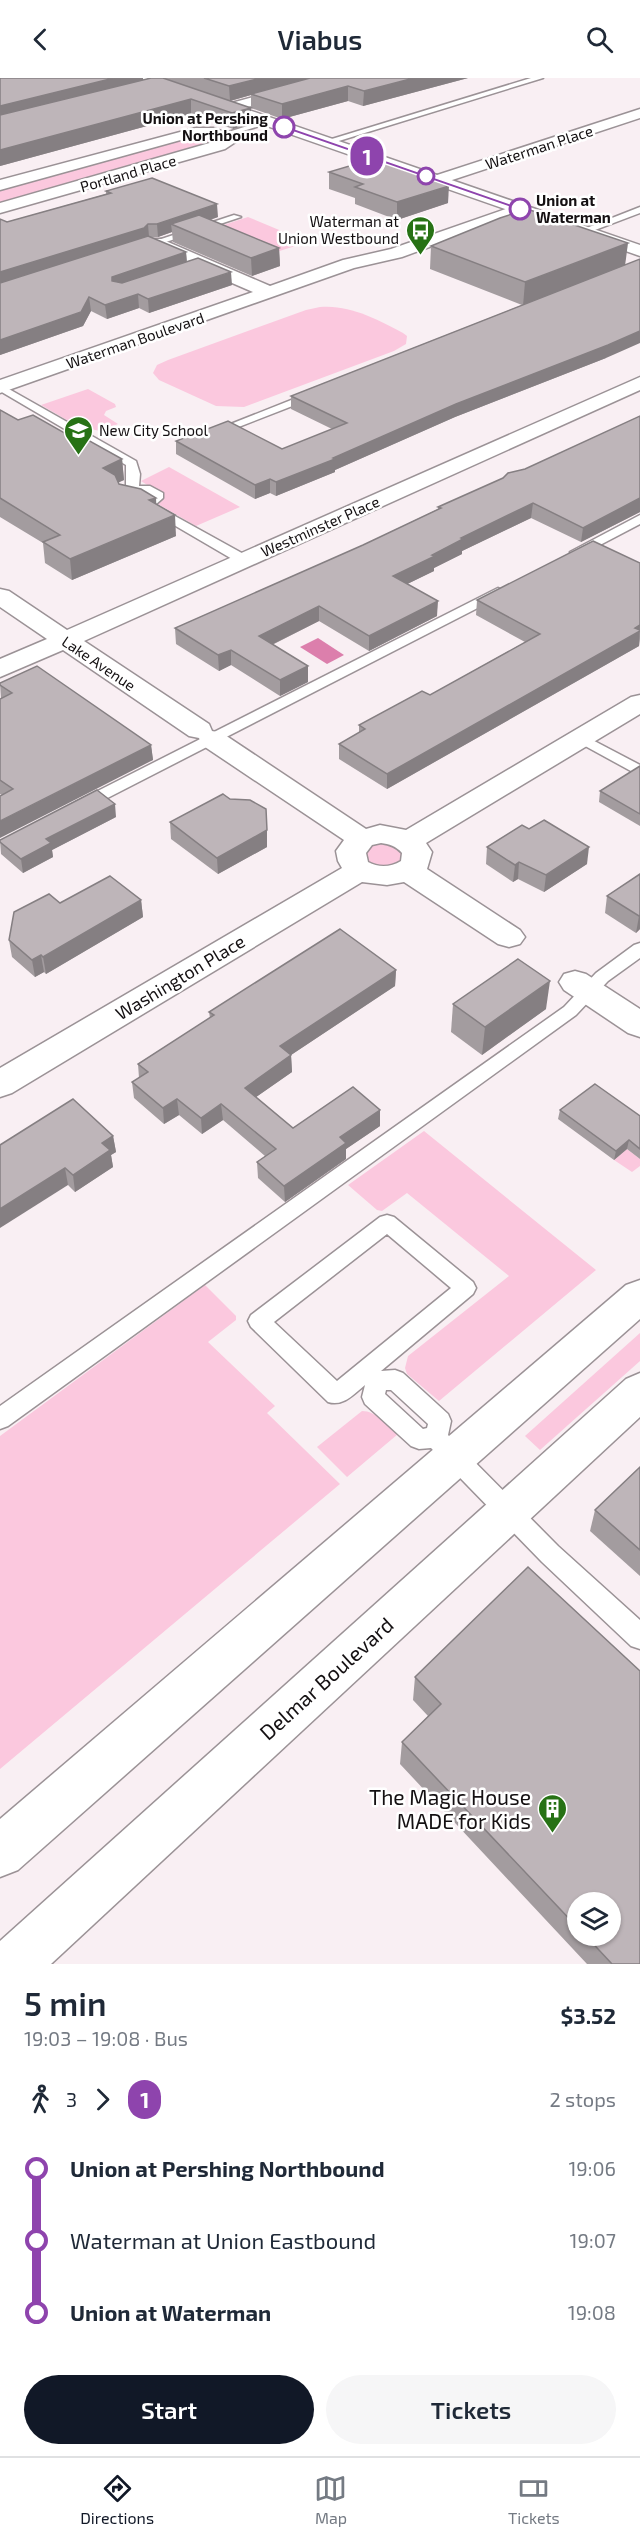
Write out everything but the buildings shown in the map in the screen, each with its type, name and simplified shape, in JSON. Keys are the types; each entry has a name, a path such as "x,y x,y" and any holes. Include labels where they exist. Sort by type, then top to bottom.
{"street":[{"path":"229,108 339,78"},
{"path":"143,84 162,85 640,250"},
{"name":"Waterman Place","path":"437,180 640,113"},
{"name":"Portland Place","path":"0,185 184,135 207,132 223,135 230,141 220,146 0,208"},
{"name":"Waterman Boulevard","path":"1,387 270,293 360,269 396,253 520,209"},
{"path":"155,243 200,267 270,293"},
{"name":"Westminster Place","path":"0,669 640,383"},
{"name":"Lake Avenue","path":"0,596 206,735 361,855"},
{"path":"408,841 640,703"},
{"path":"380,834 408,841 417,852 415,865 409,871 390,877 379,877 361,855 380,834"},
{"name":"Washington Place","path":"0,1084 361,855"},
{"path":"409,871 509,937"},
{"path":"582,987 640,1025"},
{"path":"0,1852 445,1447 640,1296"},
{"name":"Delmar Boulevard","path":"13,1964 640,1392"}],"lane":[{"path":"326,142 539,78"},
{"path":"223,135 269,122"},
{"path":"584,231 640,210"},
{"path":"133,250 237,217"},
{"path":"1,387 132,463 134,474 132,490 125,496 126,500 132,504 147,504 244,560"},
{"path":"201,438 324,390"},
{"path":"567,557 640,519"},
{"path":"73,810 206,735 515,584"},
{"path":"581,738 640,771"},
{"path":"0,1419 543,1031 570,1011 582,987 602,977 640,950"},
{"path":"372,1376 336,1395 259,1321 387,1223 466,1287 372,1376 373,1397 419,1439 445,1447 550,1554 640,1638"}],"shaded area":[{"path":"193,137 217,138 219,141 0,204 0,190"},
{"path":"248,217 308,242 270,254 211,229"},
{"path":"320,307 353,310 374,318 407,336 406,344 394,351 244,407 216,406 159,380 153,373 157,365 168,360"},
{"path":"88,389 115,404 116,407 106,411 104,415 118,424 100,431 77,426 41,405"},
{"path":"169,467 240,507 196,526 156,503 163,495 141,481"},
{"path":"318,638 344,655 327,664 300,647"},
{"path":"388,842 403,850 402,862 385,867 369,862 365,854 370,846"},
{"path":"424,1131 596,1270 439,1401 407,1374 405,1368 408,1356 509,1276 407,1193 382,1211 377,1210 348,1185"},
{"path":"627,1149 640,1159 640,1166 632,1172 614,1160"},
{"path":"205,1285 236,1316 236,1320 208,1342 275,1406 267,1413 340,1484 0,1769 0,1436"},
{"path":"640,1333 640,1361 540,1450 525,1436"},
{"path":"362,1411 377,1416 398,1434 347,1477 317,1447"}],"bus line":[{"name":"1","path":"284,127 520,209"}],"place":[{"name":"Union at Pershing Northbound","path":"284,127"},
{"name":"Union at Waterman","path":"520,209"},
{"name":"Waterman at Union Westbound","path":"420,256"},
{"name":"New City School","path":"78,456"},
{"name":"The Magic House MADE for Kids","path":"552,1834"}]}
